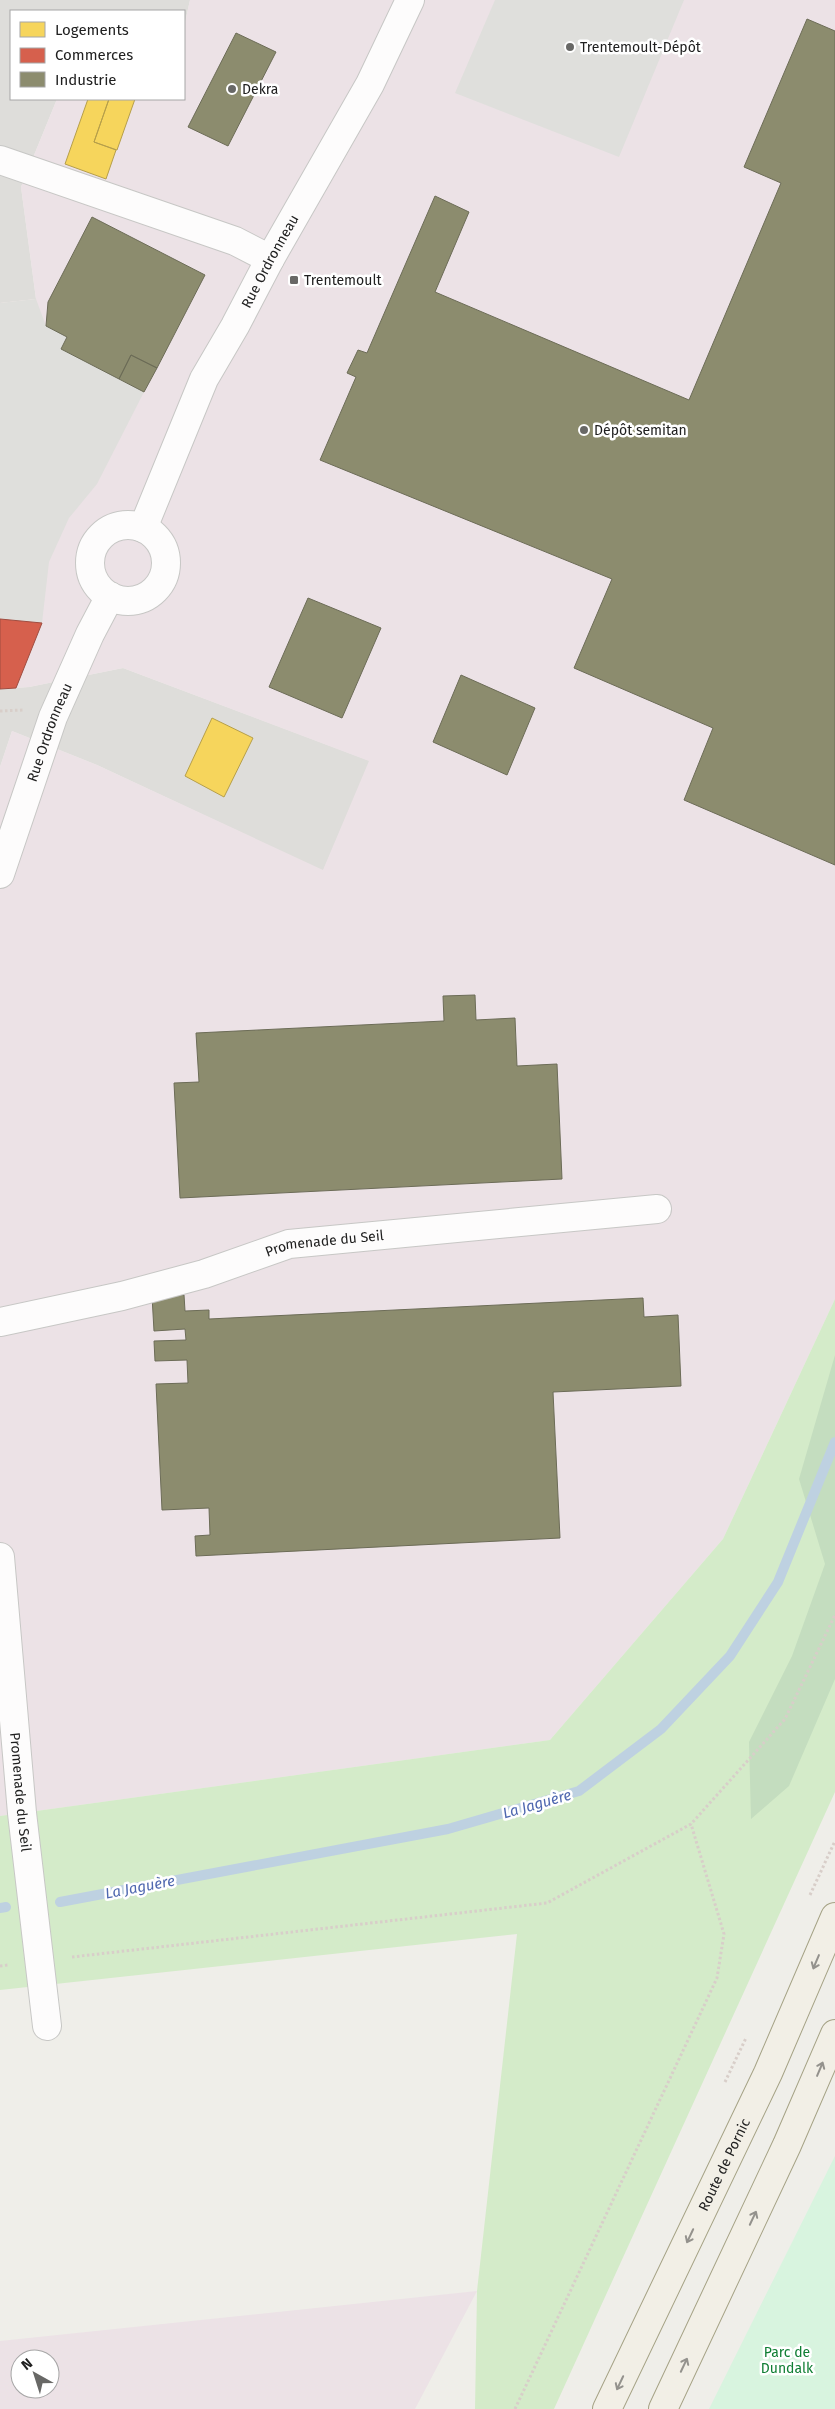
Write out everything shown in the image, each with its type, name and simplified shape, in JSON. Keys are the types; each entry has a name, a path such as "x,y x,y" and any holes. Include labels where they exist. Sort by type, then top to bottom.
{"main road":[{"name":"Route de Pornic","path":"608,2409 768,2073 835,1917"},
{"path":"663,2409 787,2145 835,2034"}],"street":[{"name":"Rue Ordronneau","path":"143,528 204,379 370,84 410,0"},
{"path":"0,160 235,241 270,259"},
{"path":"124,525 143,528 154,536 163,547 166,565 163,579 154,591 143,598 127,601 110,596 99,587 94,578 91,565 93,550 100,538 111,529 124,525"},
{"name":"Rue Ordronneau","path":"0,874 53,717 90,634 110,596"},
{"name":"Promenade du Seil","path":"0,1322 122,1296 204,1274 289,1244 657,1209"},
{"name":"Promenade du Seil","path":"0,1557 22,1813 47,2026"}],"path":[{"path":"0,1966 547,1903 691,1824 785,1719 835,1615"},
{"path":"514,2409 717,1978 724,1934 691,1824"}],"shaded area":[{"path":"0,0 190,0 185,22 185,10 10,10 10,100 57,100 21,187 36,299 0,303"},
{"path":"190,0 835,0 835,1299 723,1539 550,1740 0,1816 0,767 12,731 97,765 323,870 369,761 123,668 29,687 0,689 0,303 36,299 21,187 57,100 185,100 185,22"},
{"name":"Trentemoult-Dépôt","path":"495,0 684,0 619,157 455,93"},
{"path":"36,299 46,326 67,337 61,349 144,392 97,484 69,518 49,562 42,623 0,619 0,303"},
{"path":"123,668 370,761 323,871 97,765 12,731 0,767 0,689 29,687"},
{"path":"477,2291 415,2409 0,2409 0,2341"}],"green space":[{"path":"835,1299 835,1792 554,2409 475,2409 477,2291 517,1934 0,1990 0,1816 550,1740 723,1539"},
{"path":"835,1355 835,1679 789,1786 751,1819 749,1742 792,1656 825,1564 799,1479"},
{"name":"Parc de Dundalk","path":"835,2156 835,2409 709,2409"}],"building: Logements":[{"path":"88,100 109,100 94,142 116,150 106,179 65,164"},
{"path":"109,100 135,100 117,150 94,142"},
{"path":"212,718 253,738 224,797 185,776"}],"building: Commerces":[{"path":"0,619 42,623 16,688 0,689"}],"building: Industrie":[{"name":"Dépôt semitan","path":"807,19 835,31 835,865 684,800 713,728 574,668 612,579 320,460 356,377 347,373 358,350 367,353 435,196 469,212 435,292 689,400 781,183 744,167"},
{"name":"Dekra","path":"236,33 276,52 228,146 188,127"},
{"path":"92,217 205,275 157,368 131,355 119,379 61,349 67,337 46,326 48,302"},
{"path":"131,355 157,368 144,392 119,379"},
{"path":"308,598 381,628 342,718 269,687"},
{"path":"461,675 535,708 507,775 433,742"},
{"path":"475,995 476,1020 515,1018 517,1066 557,1064 562,1179 180,1198 174,1083 199,1082 196,1033 444,1021 443,996"},
{"path":"184,1295 185,1311 209,1310 209,1319 643,1298 644,1317 678,1315 681,1386 553,1392 560,1538 196,1556 195,1536 210,1535 209,1508 162,1510 156,1384 188,1383 187,1360 155,1361 154,1341 186,1340 185,1329 154,1331 152,1296"}],"waterway":[{"name":"La Jaguère","path":"60,1902 448,1829 579,1791 661,1729 730,1656 778,1582 835,1442"},
{"name":"La Jaguère","path":"0,1908 6,1907"}],"place":[{"name":"Trentemoult-Dépôt","path":"570,47"},
{"name":"Dekra","path":"232,89"},
{"name":"Trentemoult","path":"294,280"},
{"name":"Dépôt semitan","path":"584,430"}]}
